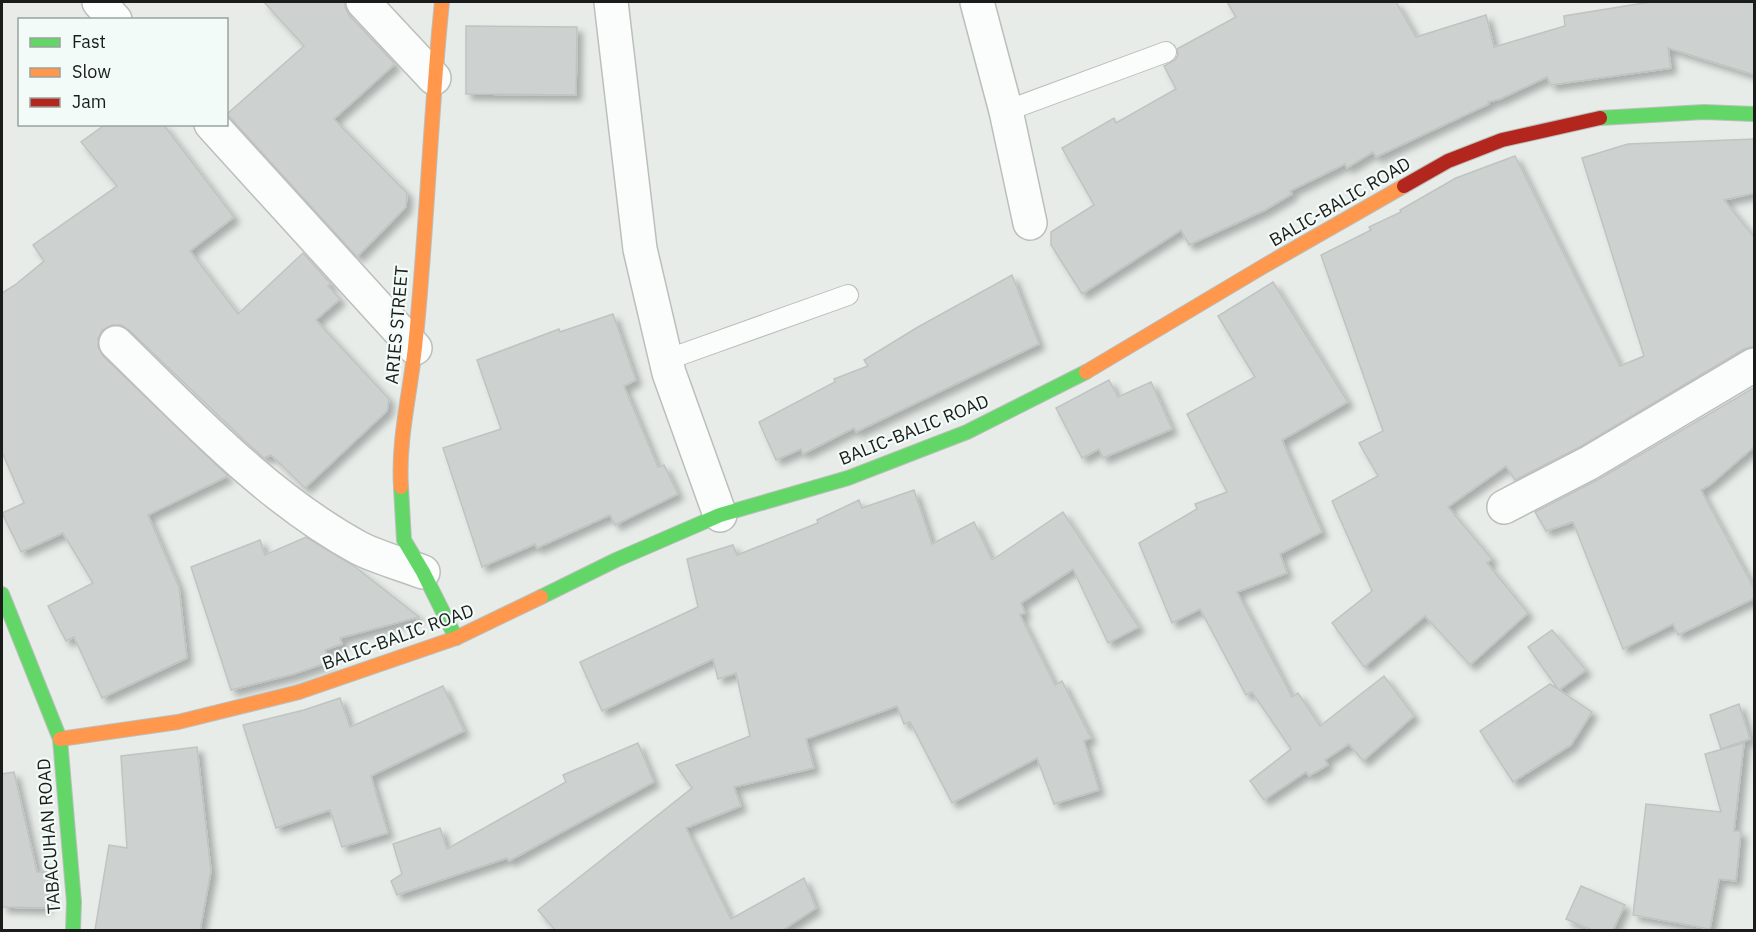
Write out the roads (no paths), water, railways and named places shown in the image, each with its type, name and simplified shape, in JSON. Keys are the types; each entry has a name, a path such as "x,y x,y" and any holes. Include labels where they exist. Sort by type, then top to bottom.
{"main road":[{"name":"ARIES STREET","path":"442,2 434,78 415,348 399,461 404,540 456,638"},
{"name":"BALIC-BALIC ROAD","path":"60,739 178,722 300,692 456,638 616,560 720,515 848,478 967,432 1095,367 1254,272 1448,161 1491,144 1602,118 1704,112 1755,114"},
{"name":"TABACUHAN ROAD","path":"2,594 60,739 75,902 73,930"}],"street":[{"path":"99,2 114,18"},
{"path":"363,2 434,78"},
{"path":"611,2 640,249 669,373 720,515"},
{"path":"977,2 1006,111 1030,223"},
{"path":"213,126 415,348"},
{"path":"116,343 208,433 295,508 361,549 423,572"},
{"path":"1504,507 1589,463 1755,365"}],"lane":[{"path":"1006,111 1166,52"},
{"path":"666,360 848,295"}]}
